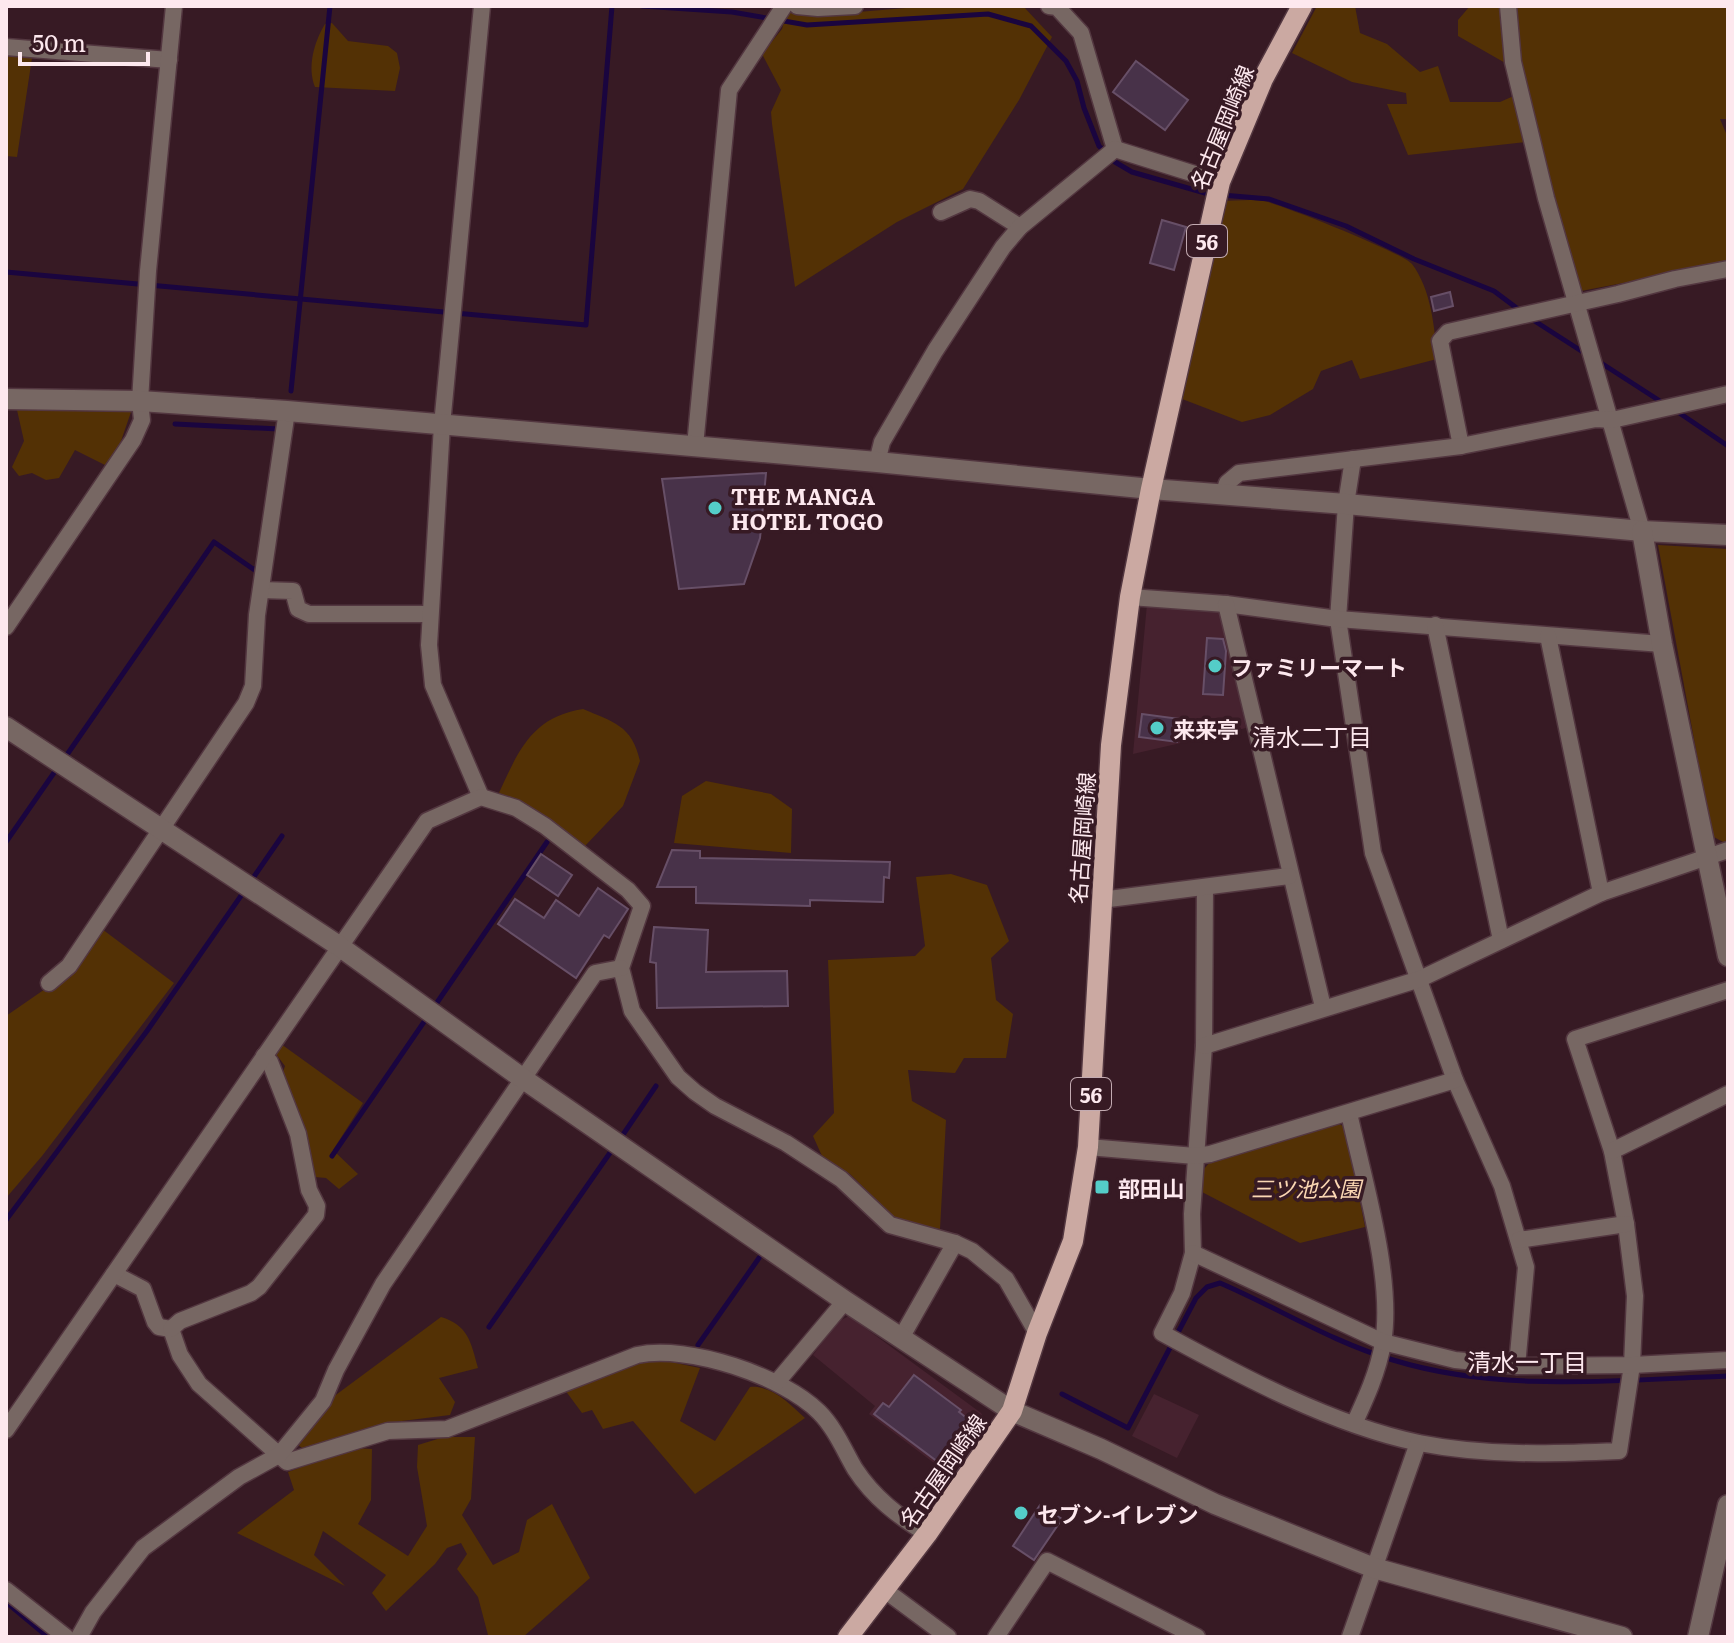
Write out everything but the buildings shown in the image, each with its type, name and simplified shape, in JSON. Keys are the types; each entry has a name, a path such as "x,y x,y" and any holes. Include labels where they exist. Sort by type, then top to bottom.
{"main road":[{"name":"名古屋岡崎線","path":"848,1637 886,1591 1012,1411 1037,1333 1073,1241 1088,1147 1111,745 1130,597 1220,182 1263,79 1302,6"}],"street":[{"path":"6,627 133,440 142,420 140,401 148,271 174,6"},
{"path":"481,797 433,685 429,645 442,425 482,6"},
{"path":"695,446 729,90 784,6"},
{"path":"797,6 855,6"},
{"path":"1049,6 1057,7 1081,33 1115,149"},
{"path":"1508,6 1513,62 1546,198 1642,531 1662,644 1728,956"},
{"path":"6,47 169,60"},
{"path":"877,462 882,442 935,351 1003,247 1020,227 1115,149"},
{"path":"1115,149 1220,182"},
{"path":"941,212 970,199 979,201 1020,227"},
{"path":"1461,446 1440,341 1448,332 1728,269"},
{"path":"1223,495 1227,483 1239,473 1461,446 1596,419 1612,420 1728,394"},
{"path":"6,399 140,401 287,411 1151,489 1642,531 1728,535"},
{"path":"49,983 69,966 246,703 253,686 261,590 287,411"},
{"path":"1353,459 1346,504 1338,619 1373,853 1455,1080 1502,1186 1519,1240 1526,1267 1517,1366"},
{"path":"261,590 293,591 298,609 309,614 430,614"},
{"path":"1130,597 1226,604 1338,619 1662,644"},
{"path":"1226,604 1289,876 1323,1007"},
{"path":"1435,625 1501,940"},
{"path":"1548,636 1601,893"},
{"path":"6,727 339,946 522,1078 845,1301 1012,1411 1101,1449 1215,1504 1374,1568 1622,1637"},
{"path":"6,1430 427,821 481,797 516,808 545,826 628,890 642,906 621,968 632,1011 678,1077 695,1092 786,1143 841,1179 890,1225 955,1243 972,1251 1006,1279 1037,1333"},
{"path":"1204,1046 1420,979 1601,893 1728,850"},
{"path":"1101,900 1289,876"},
{"path":"1205,888 1204,1046 1195,1156 1193,1253 1182,1293 1162,1333 1212,1360 1354,1424 1418,1443 1500,1453 1619,1451 1632,1365 1635,1296 1612,1151 1575,1039 1728,990"},
{"path":"79,1637 93,1612 143,1548 239,1477 279,1455 323,1401 336,1370 383,1284 522,1078 595,973 621,968"},
{"path":"171,1329 180,1321 259,1287 316,1215 317,1206 309,1190 298,1134 270,1062 264,1056"},
{"path":"1088,1147 1195,1156 1210,1154 1455,1080"},
{"path":"1612,1151 1728,1094"},
{"path":"1349,1113 1385,1300 1383,1342 1372,1383 1354,1424"},
{"path":"1519,1240 1626,1224"},
{"path":"901,1338 955,1243"},
{"path":"1193,1253 1383,1342 1455,1360 1517,1366 1728,1360"},
{"path":"114,1274 143,1289 155,1322 159,1327 171,1329"},
{"path":"777,1382 845,1301"},
{"path":"171,1329 180,1355 199,1384 287,1462 388,1431 447,1429 516,1404 607,1365 647,1353 669,1353 727,1364 777,1382 799,1395 821,1414 874,1495 901,1518 927,1534"},
{"path":"1350,1637 1418,1443"},
{"path":"1698,1637 1728,1505"},
{"path":"996,1637 1047,1561 1197,1637"},
{"path":"6,1590 66,1637"},
{"path":"886,1591 948,1637"}],"shaded area":[{"path":"1147,604 1216,609 1222,616 1246,728 1133,754"},
{"path":"849,1316 983,1416 946,1472 869,1414 875,1406 813,1355 837,1322"},
{"path":"1154,1394 1199,1415 1177,1458 1132,1436"}],"green space":[{"path":"930,6 1023,6 1052,37 1019,100 963,189 897,222 795,287 771,112 781,90 762,54 782,29 787,12 834,14"},
{"path":"1317,6 1355,6 1360,33 1387,44 1420,72 1438,66 1450,102 1500,102 1525,91 1521,72 1458,36 1458,20 1470,6 1728,6 1728,119 1720,119 1728,138 1728,263 1581,291 1536,141 1408,155 1387,104 1407,104 1406,93 1352,82 1292,53"},
{"path":"332,23 348,41 388,46 397,53 400,68 395,91 315,87 312,63 315,47 325,24"},
{"path":"6,57 32,58 17,157 6,156"},
{"path":"1259,200 1275,204 1404,258 1412,264 1428,297 1437,359 1360,379 1352,360 1321,371 1313,389 1270,415 1242,422 1177,397 1220,201"},
{"path":"17,410 131,412 121,441 107,466 75,450 59,478 46,480 32,473 19,476 12,467 24,441"},
{"path":"1658,545 1728,549 1728,841 1725,843 1712,836"},
{"path":"583,709 620,726 632,740 640,761 623,806 585,846 557,826 498,795 528,739 551,720"},
{"path":"706,781 771,794 792,809 791,853 674,843 682,796"},
{"path":"951,874 987,885 1009,941 991,958 996,1000 1013,1014 1006,1058 964,1058 955,1073 908,1070 912,1101 946,1120 940,1229 912,1225 894,1217 850,1174 822,1156 813,1136 834,1113 828,960 915,956 925,946 916,877"},
{"path":"102,929 174,983 42,1156 6,1198 6,1016 61,978 70,978"},
{"path":"281,1044 363,1103 333,1150 358,1174 339,1189 326,1178 315,1177 282,1075 285,1066 276,1054"},
{"name":"三ツ池公園","path":"1337,1123 1345,1127 1365,1227 1300,1243 1202,1192 1203,1170 1211,1161"},
{"path":"441,1317 463,1330 478,1368 439,1378 455,1402 450,1415 386,1423 303,1449 295,1442 329,1400"},
{"path":"666,1361 700,1368 680,1421 715,1441 750,1387 773,1392 805,1418 695,1494 633,1421 603,1429 592,1410 582,1413 565,1390 633,1363"},
{"path":"444,1437 475,1437 471,1499 462,1515 493,1565 519,1552 527,1520 552,1504 590,1578 523,1637 486,1637 478,1597 457,1569 467,1554 461,1543 447,1548 435,1564 386,1611 372,1593 386,1575 323,1531 314,1555 345,1586 237,1533 294,1490 288,1472 354,1448 372,1449 371,1500 358,1524 408,1556 427,1526 417,1467 418,1445"}],"waterway":[{"path":"291,391 330,6"},
{"path":"6,272 586,325 612,6"},
{"path":"642,6 732,12 807,25 988,14 1031,26 1066,61 1077,81 1099,146 1115,162 1132,172 1212,195"},
{"path":"1222,195 1269,199 1346,226 1414,259 1494,291 1522,312"},
{"path":"1530,318 1586,354"},
{"path":"1598,361 1663,403"},
{"path":"1675,410 1728,446"},
{"path":"175,424 279,429 278,432"},
{"path":"64,759 214,542 256,571 256,568"},
{"path":"6,842 58,767"},
{"path":"251,881 282,836"},
{"path":"434,1007 547,842"},
{"path":"6,1220 147,1031 245,890"},
{"path":"332,1156 428,1016"},
{"path":"620,1139 656,1086"},
{"path":"489,1327 614,1147"},
{"path":"698,1345 759,1258"},
{"path":"1062,1394 1128,1428 1196,1298 1207,1287 1220,1283 1370,1353 1434,1370 1475,1377 1559,1382 1728,1376"},
{"path":"6,1602 48,1637"}],"place":[{"name":"THE MANGA HOTEL TOGO","path":"715,508"},
{"name":"ファミリーマート","path":"1215,666"},
{"name":"来来亭","path":"1157,728"},
{"name":"部田山","path":"1102,1187"},
{"name":"セブン-イレブン","path":"1021,1513"}],"district":[{"name":"清水二丁目","path":"1312,735"},
{"name":"清水一丁目","path":"1527,1360"}]}
